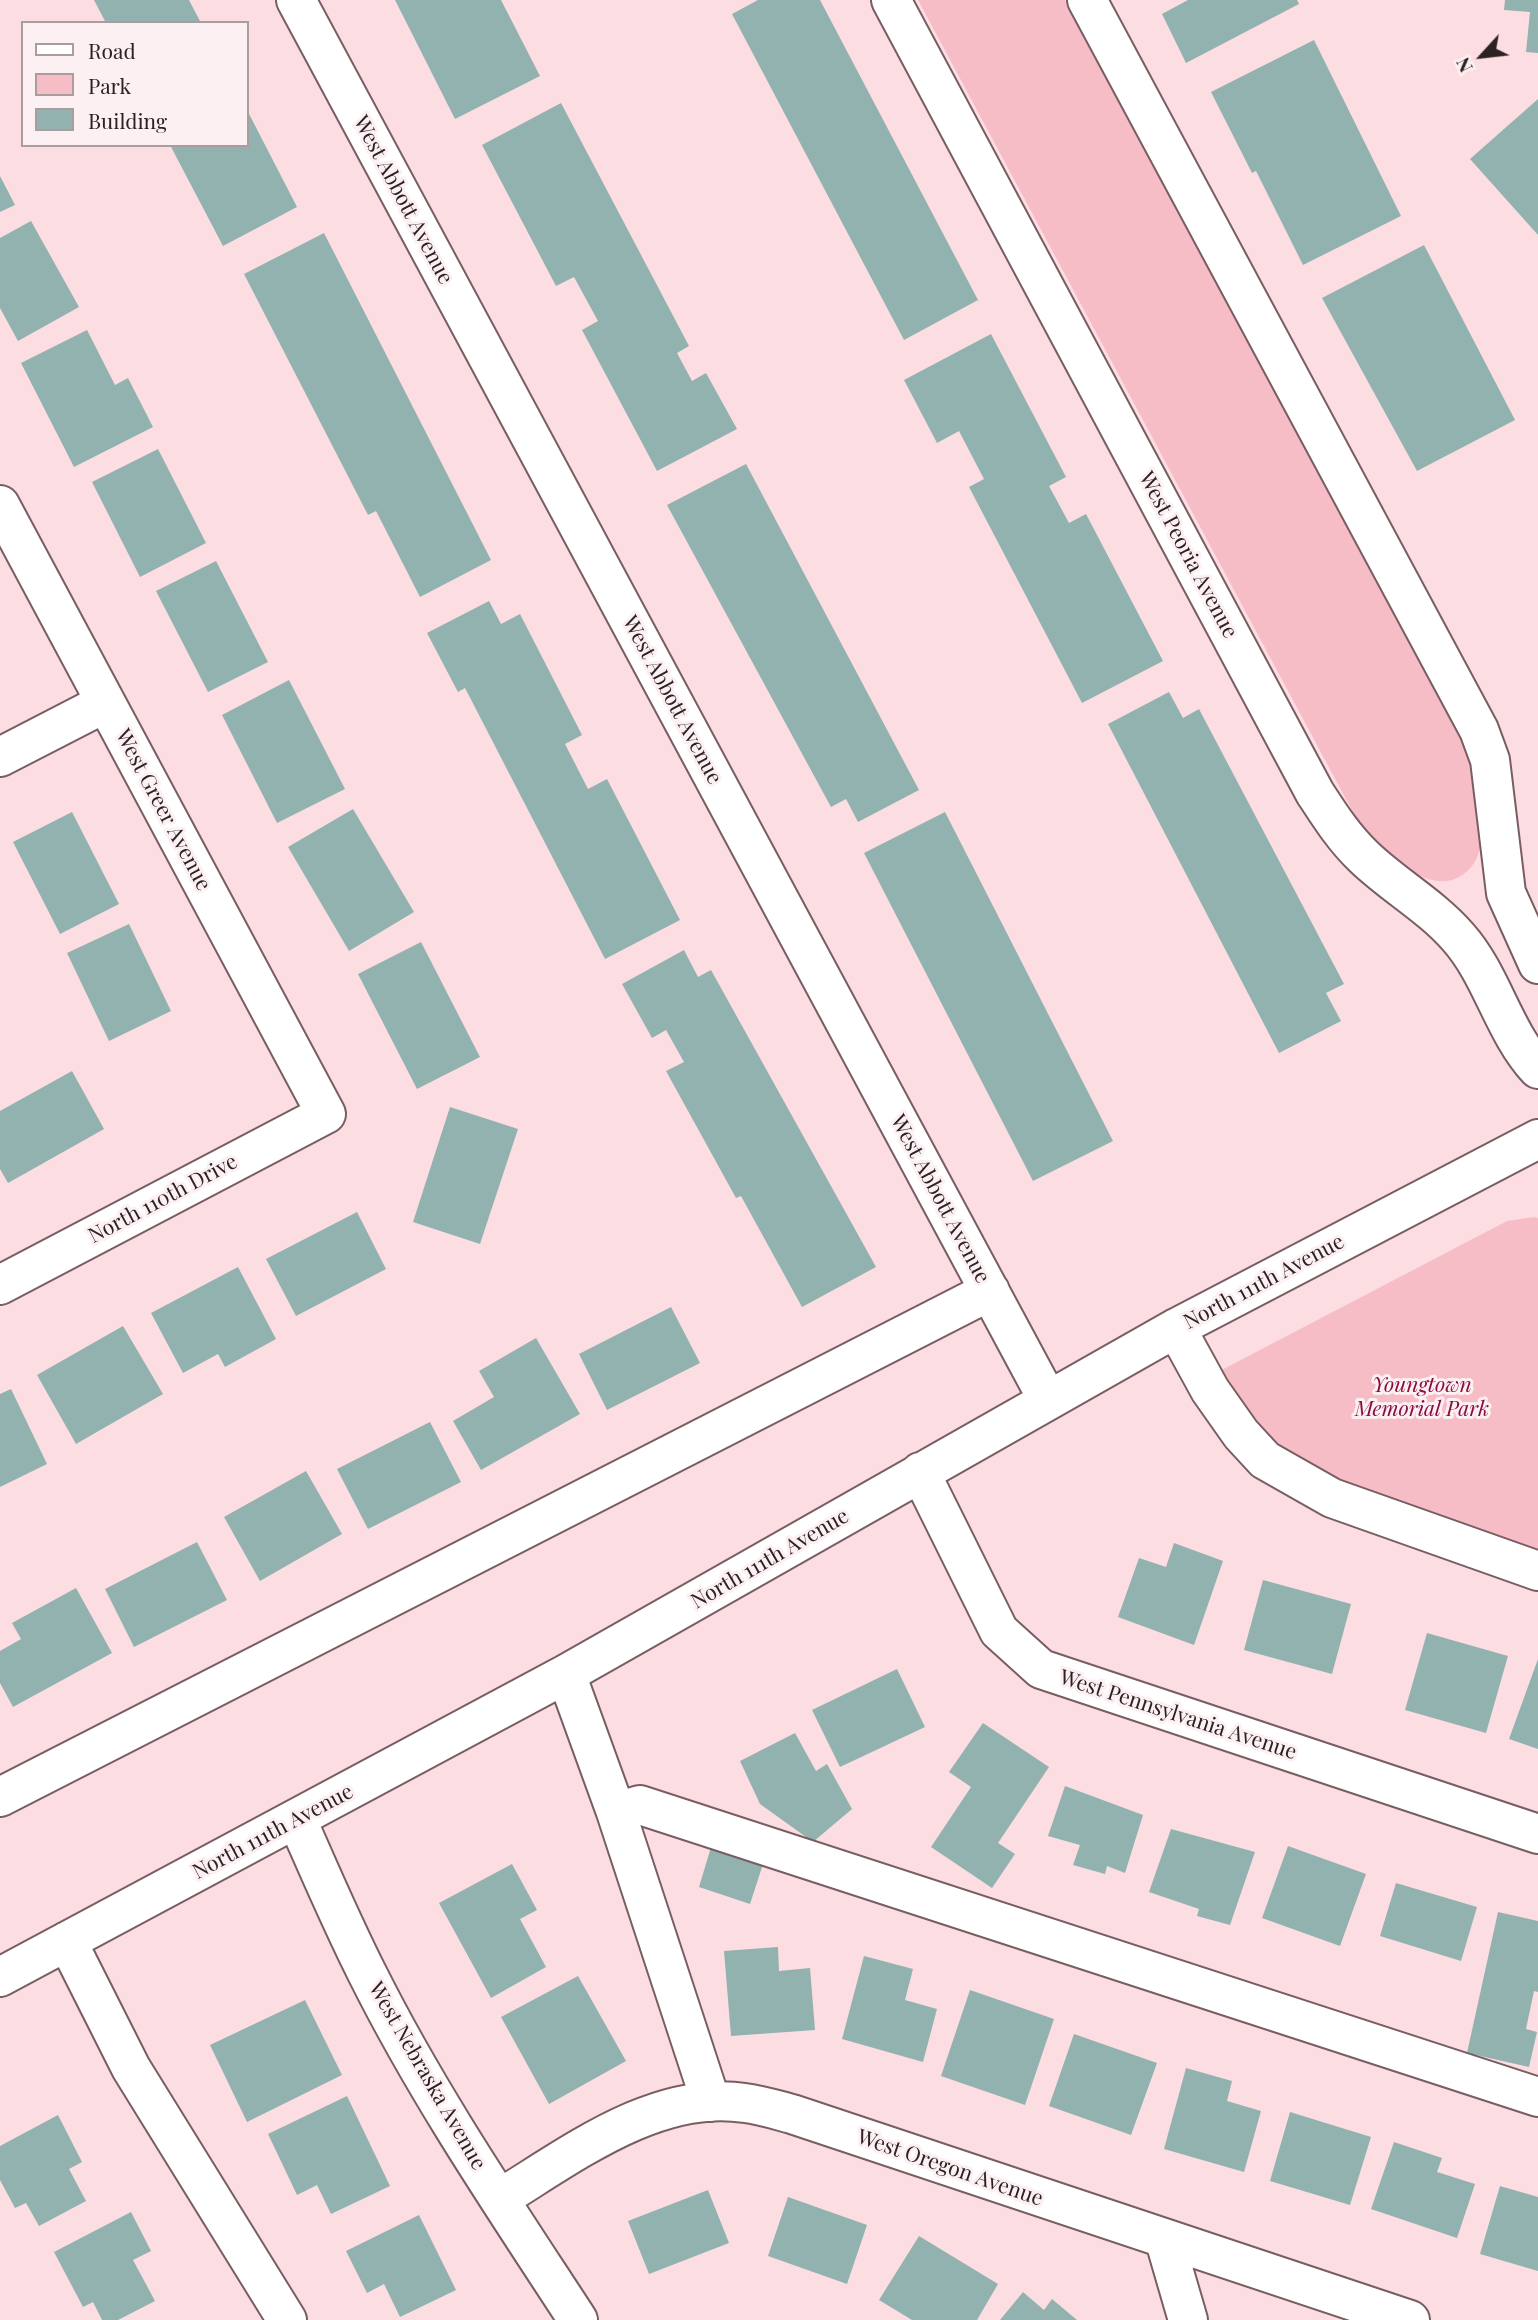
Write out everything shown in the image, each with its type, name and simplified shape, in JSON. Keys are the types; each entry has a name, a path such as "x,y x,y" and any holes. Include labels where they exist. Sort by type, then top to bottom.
{"street":[{"name":"West Abbott Avenue","path":"296,0 1048,1400"},
{"name":"West Peoria Avenue","path":"891,0 1315,793 1342,834 1364,857 1458,937 1477,963 1525,1055 1538,1069"},
{"path":"1087,0 1479,730 1490,760 1506,893 1513,914 1538,964"},
{"name":"West Greer Avenue","path":"0,505 326,1114"},
{"path":"0,757 106,703"},
{"name":"North 110th Drive","path":"0,1285 326,1114"},
{"name":"North 111th Avenue","path":"0,1977 566,1674 1176,1328 1538,1139"},
{"path":"0,1797 990,1292"},
{"path":"1176,1328 1218,1401 1241,1434 1265,1460 1332,1498 1538,1571"},
{"name":"West Pennsylvania Avenue","path":"920,1472 999,1631 1041,1669 1538,1833"},
{"path":"566,1674 616,1812 711,2102"},
{"path":"616,1812 640,1805 1538,2097"},
{"name":"West Nebraska Avenue","path":"297,1820 368,1975 407,2047 499,2199 579,2320"},
{"path":"67,1941 131,2068 287,2320"},
{"name":"West Oregon Avenue","path":"499,2199 603,2137 632,2123 677,2108 711,2102 744,2102 792,2114 1165,2241 1410,2320"},
{"path":"1165,2241 1188,2320"}],"green space":[{"path":"918,0 1065,0 1469,755 1479,801 1482,836 1476,860 1459,877 1445,881 1431,880 1416,873 1388,852 1355,816"},
{"name":"Youngtown Memorial Park","path":"1538,1218 1538,1561 1275,1454 1214,1374 1507,1221"}],"building":[{"path":"94,0 189,0 200,21 105,21"},
{"path":"395,0 501,0 540,76 455,119"},
{"path":"758,0 820,0 978,300 904,340 732,14"},
{"path":"1188,0 1297,0 1299,4 1186,63 1162,14"},
{"path":"1505,0 1538,0 1538,53 1526,52 1530,12 1504,10"},
{"path":"1314,40 1401,216 1303,265 1256,171 1252,173 1211,92"},
{"path":"1538,99 1538,235 1470,159"},
{"path":"561,103 689,346 677,353 692,381 706,373 737,429 657,471 582,330 598,321 574,277 556,286 482,145"},
{"path":"248,112 297,207 223,246 171,147 248,147"},
{"path":"0,176 15,205 0,212"},
{"path":"31,221 79,307 18,341 0,308 0,238"},
{"path":"324,233 491,560 420,597 376,511 368,515 244,274"},
{"path":"1424,245 1515,420 1417,471 1322,298"},
{"path":"87,330 115,385 128,378 153,427 74,467 21,363"},
{"path":"991,334 1066,477 1049,486 1069,523 1086,514 1163,661 1082,703 969,487 984,479 959,431 937,443 904,380"},
{"path":"158,449 206,543 140,577 92,482"},
{"path":"746,464 919,790 858,822 846,799 831,807 667,505"},
{"path":"216,561 268,662 208,692 156,591"},
{"path":"489,601 501,624 520,614 582,735 565,744 588,789 607,779 680,920 605,959 465,688 458,692 427,633"},
{"path":"289,680 345,789 277,823 222,715"},
{"path":"1169,692 1183,718 1199,709 1344,984 1326,993 1341,1021 1279,1053 1108,724"},
{"path":"353,809 414,912 349,951 288,847"},
{"path":"72,812 119,904 60,934 13,842"},
{"path":"945,812 1113,1141 1033,1181 864,853"},
{"path":"129,924 171,1011 109,1041 67,953"},
{"path":"421,942 480,1057 417,1089 358,974"},
{"path":"684,950 698,977 711,970 876,1267 802,1307 741,1196 736,1198 666,1071 684,1062 666,1030 652,1038 622,984"},
{"path":"72,1071 104,1129 8,1183 0,1169 0,1111"},
{"path":"450,1107 518,1129 480,1244 413,1222"},
{"path":"357,1212 386,1269 296,1316 266,1259"},
{"path":"238,1267 276,1339 225,1367 218,1354 183,1373 151,1313"},
{"path":"671,1307 700,1363 607,1410 579,1354"},
{"path":"123,1326 163,1394 76,1444 37,1375"},
{"path":"536,1338 580,1414 481,1470 453,1421 494,1397 479,1371"},
{"path":"11,1389 47,1464 0,1487 0,1394"},
{"path":"430,1422 461,1482 368,1529 337,1469"},
{"path":"306,1471 342,1534 260,1581 224,1517"},
{"path":"197,1542 227,1600 134,1647 105,1589"},
{"path":"1174,1543 1223,1561 1194,1645 1118,1617 1139,1558 1166,1567"},
{"path":"1263,1580 1351,1604 1332,1674 1244,1650"},
{"path":"76,1588 112,1653 13,1707 0,1683 0,1651 21,1639 12,1623"},
{"path":"1427,1633 1508,1656 1486,1733 1405,1710"},
{"path":"1538,1659 1538,1749 1509,1739"},
{"path":"897,1669 925,1727 840,1767 812,1710"},
{"path":"983,1723 1049,1767 998,1843 1015,1854 992,1888 931,1847 971,1787 949,1772"},
{"path":"795,1733 816,1771 827,1764 852,1809 813,1842 760,1804 740,1761"},
{"path":"1065,1786 1143,1815 1125,1873 1107,1866 1105,1874 1073,1865 1080,1845 1048,1836"},
{"path":"1171,1829 1255,1852 1230,1925 1197,1916 1199,1909 1149,1892"},
{"path":"712,1844 764,1861 750,1904 699,1887"},
{"path":"1288,1846 1366,1874 1340,1946 1262,1918"},
{"path":"512,1864 537,1910 520,1919 546,1967 491,1998 439,1903"},
{"path":"1396,1883 1477,1907 1461,1961 1380,1936"},
{"path":"1498,1912 1538,1921 1538,1992 1534,1991 1526,2029 1537,2032 1529,2067 1467,2053"},
{"path":"778,1947 779,1971 810,1968 815,2030 731,2036 724,1951"},
{"path":"864,1956 913,1969 905,2000 937,2009 923,2062 842,2039"},
{"path":"578,1976 626,2061 549,2104 501,2017"},
{"path":"970,1990 1054,2019 1025,2105 941,2076"},
{"path":"305,2000 342,2075 247,2122 210,2045"},
{"path":"1074,2034 1157,2063 1131,2135 1049,2106"},
{"path":"1186,2068 1232,2081 1227,2101 1261,2111 1244,2172 1164,2149"},
{"path":"347,2096 390,2186 331,2214 317,2185 297,2195 268,2134"},
{"path":"1290,2112 1371,2137 1350,2205 1270,2181"},
{"path":"58,2115 82,2162 69,2169 86,2201 39,2226 26,2203 15,2208 0,2180 0,2146"},
{"path":"1394,2142 1442,2158 1437,2172 1475,2184 1457,2238 1371,2209"},
{"path":"1500,2186 1538,2197 1538,2271 1480,2254"},
{"path":"708,2190 729,2243 649,2274 628,2221"},
{"path":"788,2197 867,2225 847,2284 768,2256"},
{"path":"131,2212 151,2251 133,2260 155,2301 118,2320 102,2320 93,2302 83,2307 54,2252"},
{"path":"419,2215 456,2290 400,2317 384,2284 367,2293 346,2251"},
{"path":"919,2236 998,2284 977,2320 912,2320 879,2300"},
{"path":"1023,2292 1044,2310 1052,2299 1077,2320 1000,2320"}]}
